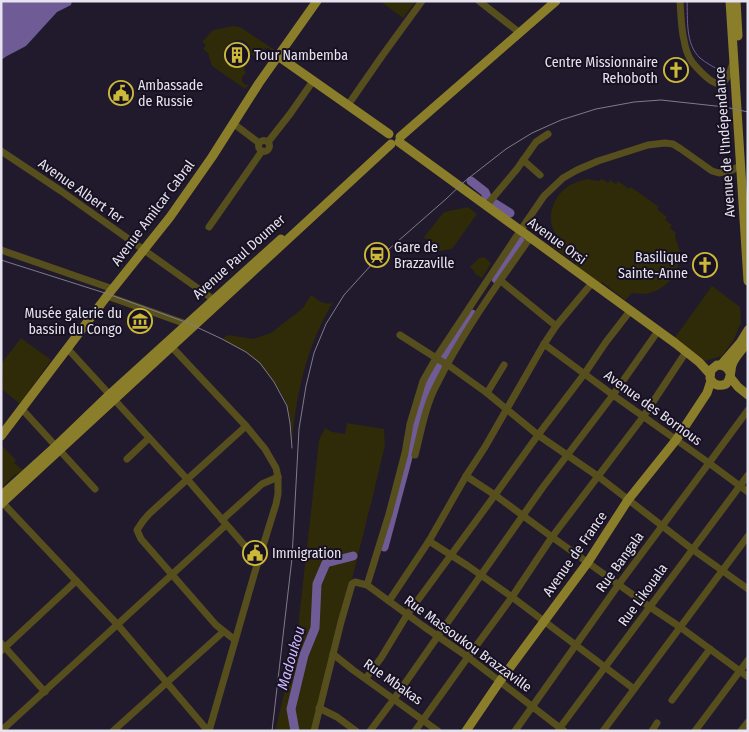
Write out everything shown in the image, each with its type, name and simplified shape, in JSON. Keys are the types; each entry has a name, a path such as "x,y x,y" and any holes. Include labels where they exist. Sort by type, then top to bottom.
{"main road":[{"name":"Avenue Amilcar Cabral","path":"1,436 110,292 170,217 278,56 318,1"},
{"name":"Avenue de l'Indépendance","path":"730,1 734,60 739,93"},
{"name":"Avenue de l'Indépendance","path":"736,1 740,114 748,198"},
{"name":"Avenue Paul Doumer","path":"2,501 112,397 394,138 552,2"},
{"name":"Avenue Orsi","path":"278,56 592,282 716,376"},
{"name":"Avenue de l'Indépendance","path":"740,114 740,166 748,281"},
{"path":"716,376 748,330"},
{"path":"716,376 729,381 734,360 748,341"},
{"path":"716,376 729,369 730,375 738,388 745,393"},
{"path":"716,376 745,393"},
{"name":"Avenue de France","path":"466,731 500,681 588,562 628,500 676,440 707,394 716,376"}],"street":[{"path":"348,105 422,1"},
{"path":"479,1 518,31"},
{"path":"680,1 684,41 692,62 715,84 720,84 726,80 734,60"},
{"path":"268,142 313,81"},
{"path":"234,124 260,142 264,140 268,142"},
{"path":"486,206 536,142 548,134"},
{"path":"260,142 259,148 262,151"},
{"path":"209,227 262,151 268,150 270,146 268,142"},
{"path":"367,586 389,514 405,453 415,403 423,381 436,358 544,196 563,178 598,161 648,145 673,144 712,171 719,173 740,166"},
{"name":"Avenue Albert 1er","path":"1,151 216,301"},
{"path":"523,160 540,175"},
{"path":"415,455 427,406 436,386 469,326 530,238"},
{"path":"1,250 110,292 190,326"},
{"path":"501,281 556,326"},
{"path":"389,601 429,541 544,344 556,326 592,282"},
{"path":"366,678 381,658 407,614 630,311"},
{"path":"370,731 543,487 613,395 658,331"},
{"path":"400,335 448,365 487,393 567,456 748,589"},
{"path":"170,344 246,426 268,454 276,468 279,484 276,504 208,731"},
{"name":"Avenue des Bornous","path":"544,344 748,492"},
{"path":"67,348 187,479 258,561"},
{"path":"415,731 512,597 552,537 643,417 686,352"},
{"path":"487,393 504,365"},
{"path":"22,408 95,489"},
{"name":"Rue Bangala","path":"515,731 619,584 748,410"},
{"path":"235,640 216,625 171,574 139,536 138,530 143,521 246,426"},
{"path":"127,459 149,438"},
{"name":"Rue Likouala","path":"561,730 748,475"},
{"path":"1,730 45,692 171,574 262,484 278,476"},
{"path":"466,476 748,677"},
{"path":"2,501 116,624 208,731"},
{"path":"603,731 748,536"},
{"path":"429,541 512,597 634,689"},
{"path":"45,692 2,647 76,582"},
{"name":"Rue Massoukou Brazzaville","path":"333,654 352,584 355,582 367,586 468,657 561,730"},
{"path":"113,731 223,632"},
{"path":"672,700 710,649"},
{"path":"314,731 333,654"},
{"name":"Rue Mbakas","path":"333,654 438,731"},
{"path":"695,731 748,660"},
{"path":"319,708 337,717 356,731"},
{"path":"741,731 748,722"},
{"path":"652,731 657,724"}],"shaded area":[{"path":"1,1 72,1 71,5 57,12 26,46 1,60"},
{"path":"380,1 416,1 403,18"},
{"path":"234,26 240,27 276,51 273,56 269,48 266,48 261,51 260,57 252,55 249,46 242,40 233,41 228,45 224,50 225,61 235,67 243,66 246,73 242,77 242,81 244,84 249,85 245,89 212,66 208,53 203,49 206,45 202,42 213,30"},
{"path":"587,179 599,181 602,179 608,183 610,180 616,184 618,181 629,189 631,187 659,207 657,209 667,217 665,220 672,225 670,228 676,233 680,260 675,274 665,286 651,293 632,293 625,300 602,282 599,285 574,266 576,263 551,246 557,238 551,224 551,216 557,198 570,185"},
{"path":"468,207 477,214 452,249 440,251 424,237 444,212"},
{"path":"484,257 491,263 482,278 475,274 470,267 479,258"},
{"path":"712,286 740,307 741,323 733,341 722,356 705,361 674,339"},
{"path":"311,295 327,304 333,302 316,335 310,352 300,386 292,441 288,409 284,398 275,384 253,358 222,339 228,335 253,339 271,333 303,308"},
{"path":"21,338 51,360 20,404 2,389 1,364"},
{"path":"347,423 384,429 385,445 314,731 275,731 296,645 319,440 325,428 332,432 345,434"},
{"path":"2,446 16,460 14,463 23,470 1,487"}],"waterway":[{"path":"687,1 688,31 692,46 700,58 720,71"},
{"name":"Madoukou","path":"471,181 485,192 488,199"},
{"name":"Madoukou","path":"494,203 510,213"},
{"name":"Madoukou","path":"496,279 520,241"},
{"name":"Madoukou","path":"444,357 472,314"},
{"name":"Madoukou","path":"384,547 423,401 438,366"},
{"name":"Madoukou","path":"295,731 291,709 304,655 315,628 317,584 326,563 353,556"}],"railway":[{"path":"272,731 292,558 299,429 306,386 314,353 326,324 344,295 373,263 465,181 506,149 532,133 561,120 596,109 634,102 661,100 725,107 748,112"},
{"path":"1,260 108,294 188,323 246,352 260,363 274,382 287,406 292,448"}],"place":[{"name":"Tour Nambemba","path":"237,55"},
{"name":"Centre Missionnaire Rehoboth","path":"676,70"},
{"name":"Ambassade de Russie","path":"121,93"},
{"name":"Gare de Brazzaville","path":"377,255"},
{"name":"Basilique Sainte-Anne","path":"705,265"},
{"name":"Musée galerie du bassin du Congo","path":"140,321"},
{"name":"Immigration","path":"255,553"}]}
